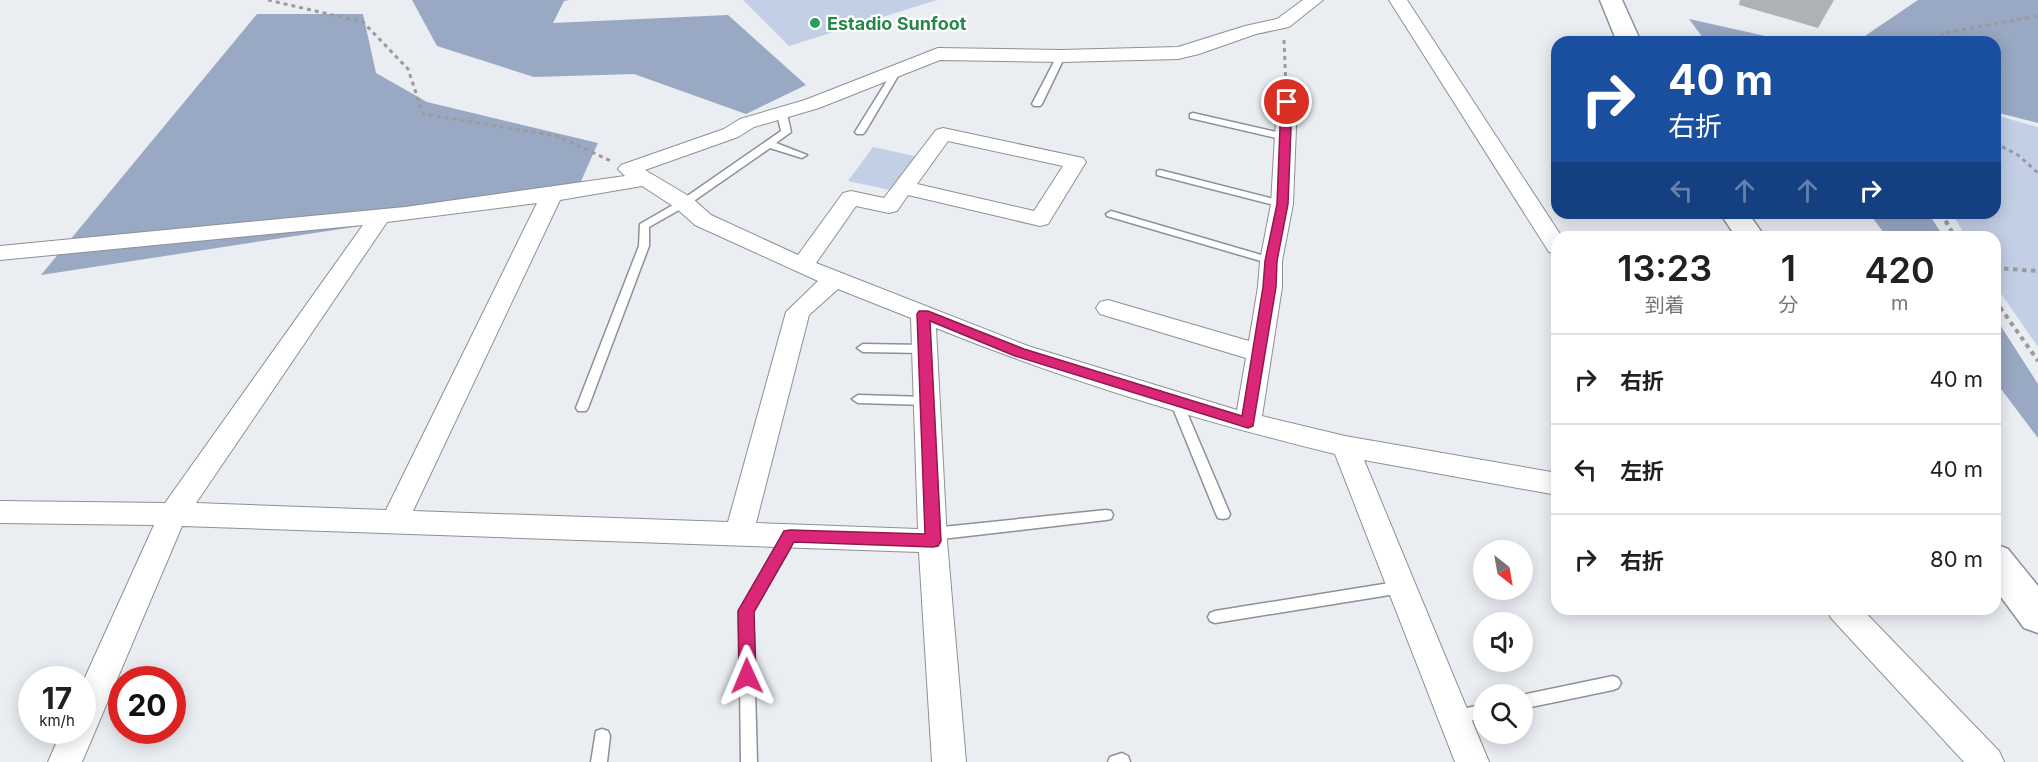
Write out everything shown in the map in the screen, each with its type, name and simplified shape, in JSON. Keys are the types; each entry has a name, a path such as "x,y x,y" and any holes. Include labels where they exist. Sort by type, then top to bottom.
{"street":[{"path":"0,253 379,218 551,196 637,174 731,133 747,123 812,104 938,54 1061,56 1178,53 1251,30 1284,23 1314,0"},
{"path":"1398,0 1551,238"},
{"path":"1611,0 1626,36"},
{"path":"1248,423 1270,287 1271,261 1282,204 1287,102"},
{"path":"802,266 851,198 889,206 903,187 943,134 1076,162 1040,219 903,187"},
{"path":"637,174 684,203 703,220 802,266 1019,352 1248,423 1345,446 1551,483"},
{"path":"394,522 551,196"},
{"path":"96,690 172,514 379,218"},
{"path":"739,534 798,312 835,279"},
{"path":"1108,308 1259,352"},
{"path":"923,314 933,538 949,762"},
{"path":"1345,446 1472,762"},
{"path":"0,512 172,514 790,536 933,538"},
{"path":"2001,568 2038,616"},
{"path":"1848,615 1987,762"},
{"path":"65,762 73,744"}],"lane":[{"path":"1037,104 1061,56"},
{"path":"860,132 897,71"},
{"path":"582,408 644,246 644,226 684,203 786,132 782,114"},
{"path":"1194,116 1285,137"},
{"path":"769,144 802,155"},
{"path":"1160,172 1282,204"},
{"path":"1111,214 1271,261"},
{"path":"863,348 924,349"},
{"path":"858,399 927,401"},
{"path":"1176,401 1223,514"},
{"path":"933,538 1106,515"},
{"path":"749,762 746,611 790,536"},
{"path":"1215,617 1402,587"},
{"path":"1533,700 1613,683"},
{"path":"1454,717 1473,713"},
{"path":"599,762 602,736"}],"path":[{"path":"268,0 363,22 408,69 423,114 557,136 637,174"},
{"path":"1941,36 1944,33 2038,16"},
{"path":"1284,23 1287,102"},
{"path":"2001,146 2018,155 2038,173"},
{"path":"2001,268 2038,271"},
{"path":"2001,309 2038,361"}],"shaded area":[{"path":"412,0 569,0 564,1 553,23 728,15 806,85 746,114 634,74 534,77 437,46"},
{"name":"Estadio Sunfoot","path":"743,0 937,0 789,46"},
{"path":"1918,0 2038,0 2038,123 2001,114 2001,36 1865,36"},
{"path":"257,14 363,14 376,73 427,102 598,143 574,197 535,204 439,214 41,275"},
{"path":"1689,19 1766,36 1702,36"},
{"path":"2001,117 2038,127 2038,347 2001,294 2001,231 1962,231 1956,219 2001,219"},
{"path":"873,147 915,156 890,190 848,181"},
{"path":"1874,219 1932,219 1940,231 1882,231"},
{"path":"2001,326 2038,384 2038,438 2001,389"}],"building":[{"path":"1740,0 1834,0 1818,28 1739,5"}],"place":[{"name":"Estadio Sunfoot","path":"815,23"}],"route":[{"path":"747,676 746,611 790,536 933,541 923,314 1019,352 1248,423 1270,287 1271,261 1282,204 1287,102"}]}
